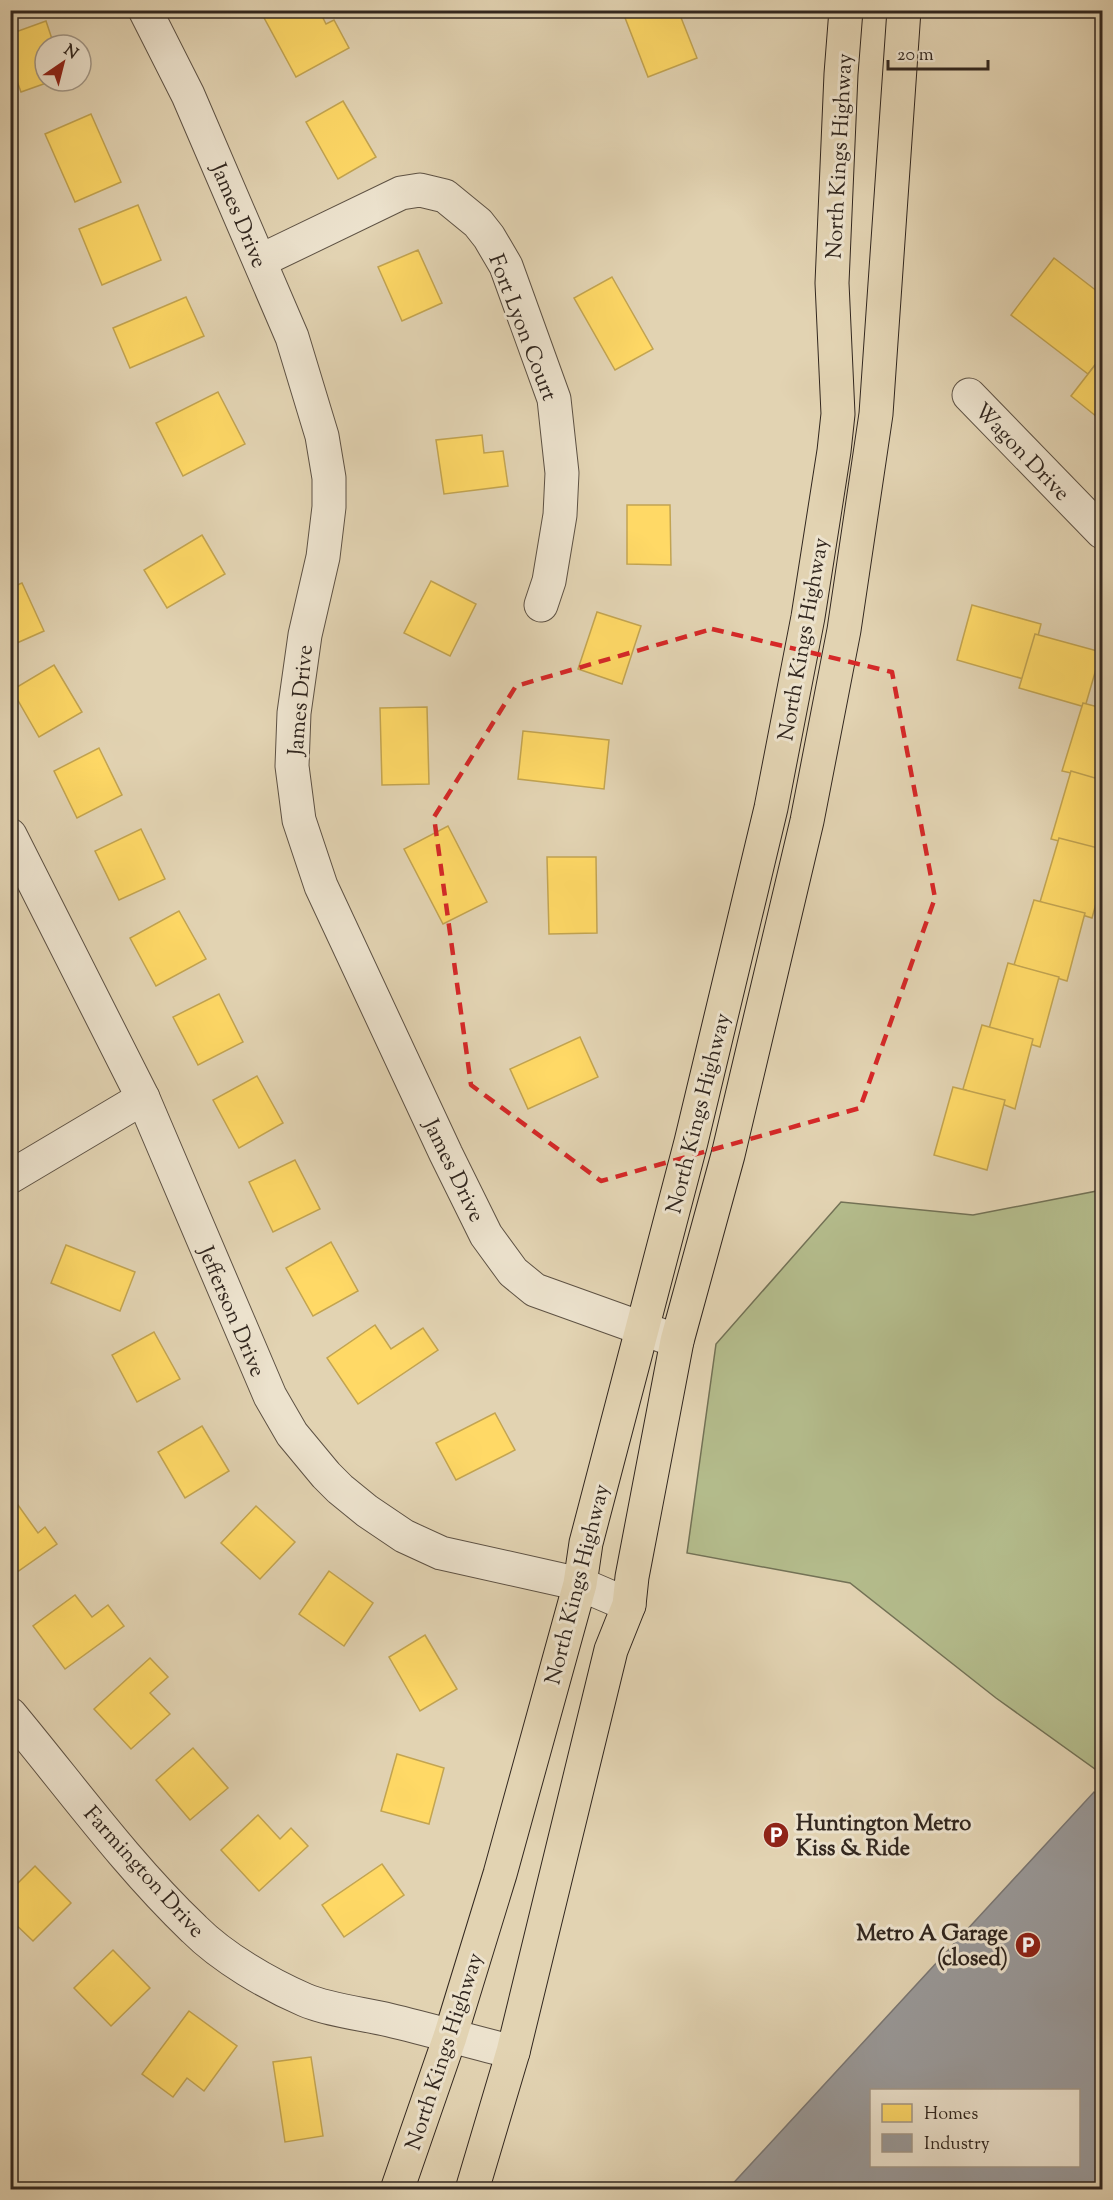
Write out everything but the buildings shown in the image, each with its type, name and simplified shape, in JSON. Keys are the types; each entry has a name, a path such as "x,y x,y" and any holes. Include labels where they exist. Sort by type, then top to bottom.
{"main road":[{"name":"North Kings Highway","path":"397,2190 450,2037 500,1874 580,1584 586,1543 691,1142 771,808 808,617 838,414 832,283 846,10"},
{"name":"North Kings Highway","path":"472,2190 513,2052 611,1650 629,1605 632,1577 678,1341 728,1155 807,821 844,630 876,414 904,10"}],"street":[{"name":"James Drive","path":"145,10 188,96 292,337 322,436 329,478 329,507 323,557 305,635 294,713 292,766 299,820 321,886 486,1235 513,1272 535,1290 678,1341"},
{"name":"Fort Lyon Court","path":"260,261 401,193 420,190 445,196 478,223 506,266 554,399 562,473 560,515 549,581 541,605"},
{"name":"Wagon Drive","path":"969,395 1102,532"},
{"name":"Jefferson Drive","path":"10,835 142,1098 270,1396 292,1434 326,1474 367,1511 404,1536 441,1553 580,1584 629,1605"},
{"path":"10,1177 142,1098"},
{"name":"Farmington Drive","path":"10,1714 135,1866 195,1930 221,1951 278,1987 308,2001 513,2052"}],"highlighted area":[{"path":"712,629 892,672 935,898 860,1108 601,1181 471,1085 434,817 516,686"}],"green space":[{"path":"1102,1190 1102,1774 996,1698 850,1583 687,1553 716,1344 841,1202 973,1215"}],"place":[{"name":"Huntington Metro Kiss & Ride","path":"776,1835"},
{"name":"Metro A Garage (closed)","path":"1028,1945"}]}
